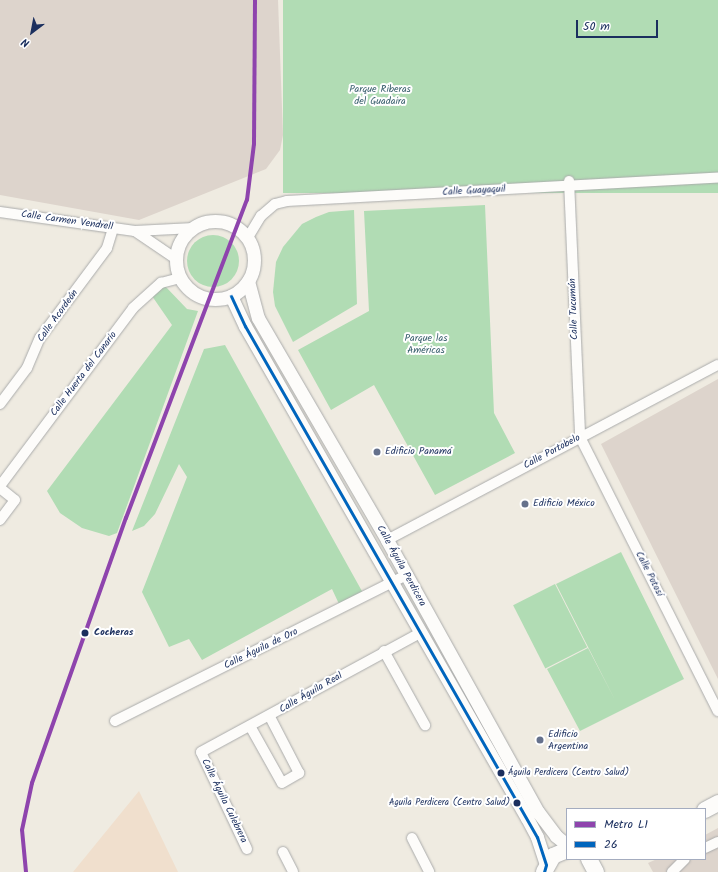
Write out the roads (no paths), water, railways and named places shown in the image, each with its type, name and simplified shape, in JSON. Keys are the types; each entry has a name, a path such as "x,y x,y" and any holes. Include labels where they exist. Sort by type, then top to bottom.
{"main road":[{"path":"706,809 718,803"},
{"path":"545,868 552,856 566,850"}],"street":[{"name":"Calle Guayaquil","path":"247,239 261,216 275,204 287,201 569,183 718,178"},
{"name":"Calle Tucumán","path":"569,183 580,437"},
{"name":"Calle Carmen Vendrell","path":"0,212 135,231 194,228"},
{"path":"217,222 229,224 247,239 254,260 248,280 230,296 207,298 192,291 180,278 176,259 184,236 194,228 217,222"},
{"name":"Calle Acordeón","path":"0,404 27,368 40,338 107,248 113,228"},
{"name":"Calle Carmen Vendrell","path":"135,231 176,259"},
{"name":"Calle Huerta del Canario","path":"0,487 133,308 161,283 180,278"},
{"name":"Calle Águila Perdicera","path":"248,280 255,312 407,575 538,812 556,836 566,844"},
{"name":"Calle Águila Perdicera","path":"230,296 245,326 391,584 537,836 545,868"},
{"name":"Calle Portobelo","path":"387,540 718,365"},
{"name":"Calle Potosí","path":"580,437 718,711"},
{"path":"0,487 15,500 1,516"},
{"name":"Calle Águila de Oro","path":"115,721 407,575"},
{"name":"Calle Águila Real","path":"201,752 270,717 384,651 420,633"},
{"path":"384,651 425,725"},
{"path":"250,726 282,783 299,773 270,717"},
{"name":"Calle Águila Culebrera","path":"201,752 248,849"},
{"path":"412,838 426,871"},
{"path":"706,848 718,842"},
{"path":"283,852 293,872"},
{"path":"672,871 684,860"}],"metro line":[{"name":"L1","path":"26,872 22,830 32,783 126,518 247,200 254,144 255,0"}],"place":[{"name":"Edificio Panamá","path":"377,452"},
{"name":"Edificio México","path":"525,504"},
{"name":"Cocheras","path":"85,633"},
{"name":"Edificio Argentina","path":"540,740"},
{"name":"Águila Perdicera (Centro Salud)","path":"501,773"},
{"name":"Aguila Perdicera (Centro Salud)","path":"517,803"}],"park label":[{"name":"Parque Riberas del Guadaira","path":"380,94"},
{"name":"Parque las Américas","path":"426,344"}]}
